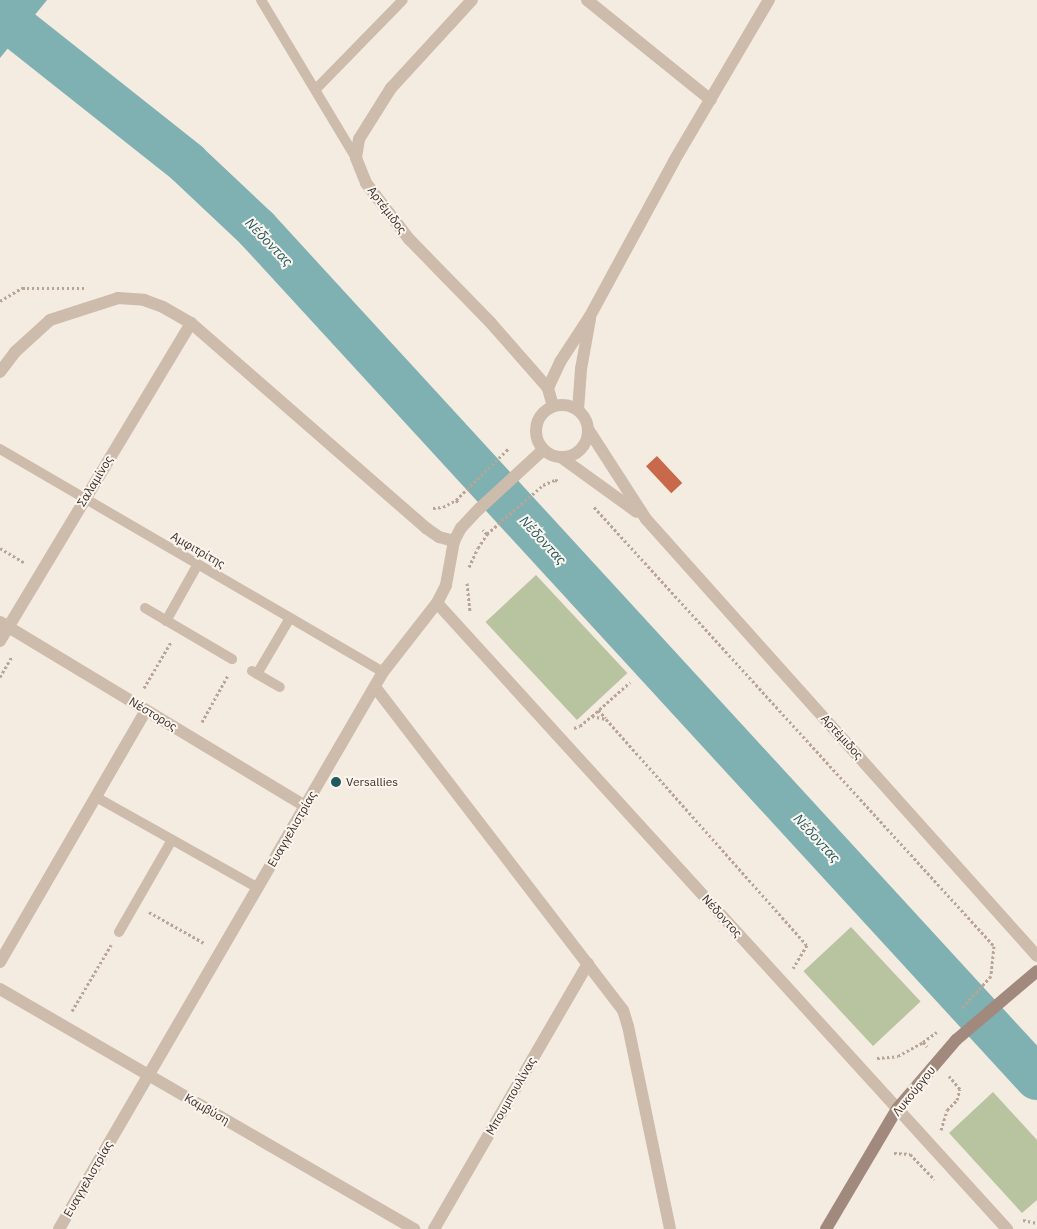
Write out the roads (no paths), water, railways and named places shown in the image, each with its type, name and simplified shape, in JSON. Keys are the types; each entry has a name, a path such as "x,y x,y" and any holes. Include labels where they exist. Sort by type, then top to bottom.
{"main road":[{"name":"Λυκούργου","path":"826,1229 897,1109 956,1040 1037,971"}],"street":[{"path":"356,158 359,139 391,88 472,0"},
{"path":"587,0 711,100"},
{"path":"548,388 560,362 590,316 674,161 769,0"},
{"name":"Αρτέμιδος","path":"356,158 366,182 409,239 490,322 548,388 553,406"},
{"path":"0,372 15,352 50,320 118,298 144,300 163,307 191,323 426,528 439,537 454,541"},
{"path":"543,450 538,443 536,425 540,417 553,406 571,406 578,410 581,369 590,316"},
{"name":"Σαλαμίνος","path":"0,641 4,625 41,572 191,323"},
{"name":"Αρτέμιδος","path":"578,410 585,419 588,429 646,519 1037,956"},
{"path":"562,458 573,455 582,449 587,440 588,429"},
{"name":"Αρτέμιδος","path":"543,450 552,456 562,458 646,519"},
{"name":"Ευαγγελιστρίας","path":"59,1229 383,672 437,603 446,586 454,541 475,513 543,450"},
{"name":"Νέδοντος","path":"437,603 1007,1229"},
{"name":"Νέστορος","path":"4,625 305,806"},
{"path":"375,687 623,1010 628,1026 670,1229"},
{"path":"0,962 96,797 141,707"},
{"name":"Μπουμπουλίνας","path":"434,1229 588,963"},
{"name":"Καμβύση","path":"0,989 414,1229"}],"lane":[{"path":"261,0 356,158"},
{"path":"316,89 403,0"},
{"name":"Αμφιτρίτης","path":"0,448 383,672"},
{"path":"166,621 198,564"},
{"path":"145,608 232,659"},
{"path":"280,687 254,672 290,618"},
{"path":"96,797 258,888"},
{"path":"119,932 172,840"}],"water":[{"path":"0,0 47,0 0,58"}],"waterway":[{"name":"Νέδoντας","path":"22,32 187,163 257,229 1037,1078"}],"place":[{"name":"Versallies","path":"336,782"}]}
